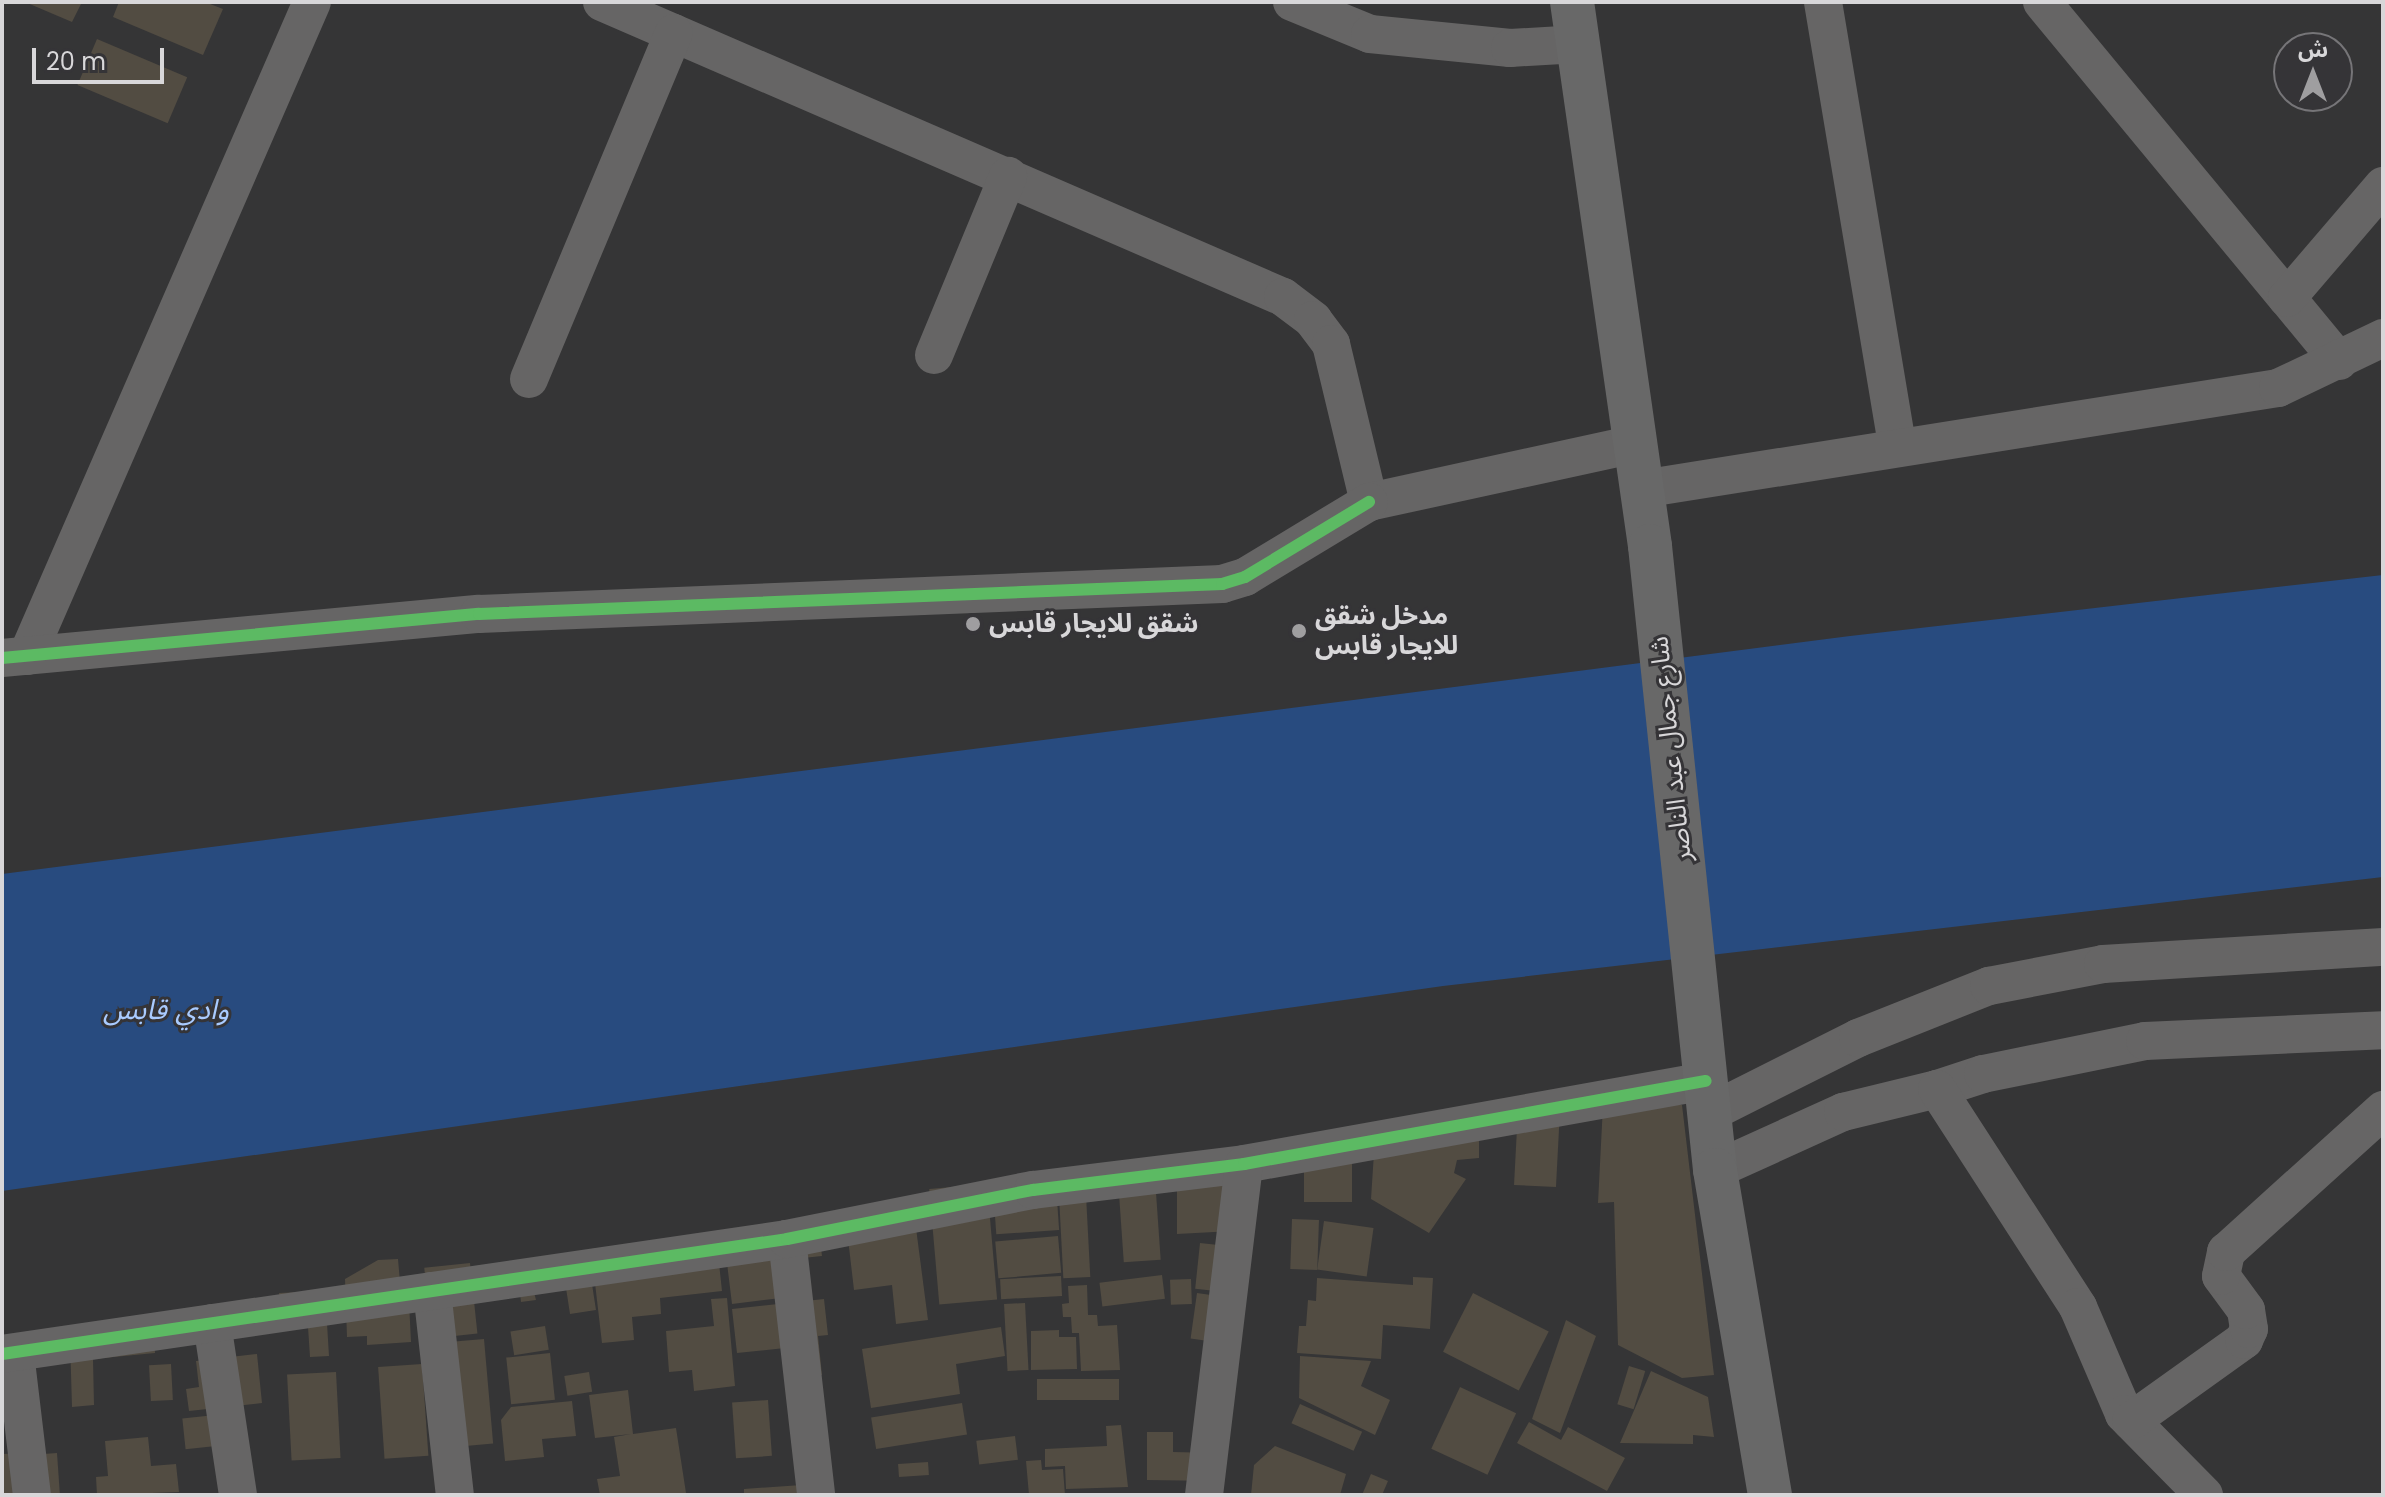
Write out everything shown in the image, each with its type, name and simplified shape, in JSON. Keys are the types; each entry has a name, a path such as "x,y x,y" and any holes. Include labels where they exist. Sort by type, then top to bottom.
{"main road":[{"name":"شارع جمال عبد الناصر","path":"1572,2 1650,546 1715,1170 1770,1495"}],"street":[{"path":"312,2 14,657 479,614 1222,584 1245,577 1369,502 1636,444"},
{"path":"602,2 1283,297 1313,320 1331,344 1341,372 1369,502"},
{"path":"1292,2 1321,17 1395,38 1510,48 1579,44"},
{"path":"1823,2 1898,448"},
{"path":"2042,2 2160,139 2339,361"},
{"path":"529,379 674,33"},
{"path":"934,355 1008,176"},
{"path":"2287,298 2383,186"},
{"path":"1642,489 2278,388 2383,338"},
{"path":"32,1495 8,1354 787,1239 1033,1190 1244,1164 1708,1097 1989,986 2103,964 2383,947"},
{"path":"1715,1170 1843,1112 1937,1089 1983,1074 2145,1041 2383,1030"},
{"path":"1937,1089 2078,1307 2113,1394 2131,1421 2204,1495"},
{"path":"2131,1421 2244,1340 2249,1329 2246,1310 2221,1276 2226,1252 2383,1110"},
{"path":"1204,1495 1244,1164"},
{"path":"787,1239 816,1495"},
{"path":"432,1291 455,1495"},
{"path":"212,1323 238,1495"}],"water":[{"name":"وادي قابس","path":"2383,575 2383,877 1443,986 2,1191 2,874 1850,636"}],"building":[{"path":"25,2 82,2 72,22"},
{"path":"119,2 205,2 223,9 203,55 113,17"},
{"path":"97,39 187,77 168,123 77,85"},
{"path":"1603,1105 1682,1105 1714,1375 1682,1378 1618,1345 1614,1202 1598,1203"},
{"path":"1518,1109 1560,1111 1556,1187 1514,1185"},
{"path":"1479,1135 1479,1158 1457,1160 1454,1173 1466,1179 1429,1233 1371,1199 1375,1137"},
{"path":"1304,1157 1352,1157 1352,1202 1304,1202"},
{"path":"1154,1164 1161,1260 1124,1262 1117,1167"},
{"path":"1241,1170 1233,1231 1177,1234 1177,1175"},
{"path":"987,1184 997,1300 939,1305 929,1189"},
{"path":"1056,1185 1059,1230 996,1234 993,1189"},
{"path":"1086,1195 1090,1277 1063,1278 1059,1196"},
{"path":"913,1205 928,1320 896,1324 892,1285 854,1290 845,1213"},
{"path":"1292,1219 1319,1220 1317,1270 1290,1269"},
{"path":"1324,1221 1374,1228 1367,1276 1317,1270"},
{"path":"818,1223 822,1256 793,1259 798,1296 732,1304 726,1255"},
{"path":"716,1235 722,1291 660,1298 661,1314 632,1317 634,1340 602,1343 591,1249"},
{"path":"1058,1236 1061,1273 998,1278 995,1241"},
{"path":"1200,1243 1230,1246 1225,1292 1195,1289"},
{"path":"587,1252 596,1310 570,1314 566,1288 534,1292 536,1300 521,1302 520,1293"},
{"path":"398,1259 400,1282 408,1282 411,1342 367,1345 367,1336 347,1337 345,1279 378,1260"},
{"path":"470,1263 477,1334 432,1338 424,1268"},
{"path":"1162,1275 1165,1299 1102,1306 1099,1283"},
{"path":"1061,1276 1062,1296 1001,1299 1000,1279"},
{"path":"1413,1277 1433,1278 1430,1329 1383,1325 1381,1359 1297,1353 1299,1326 1306,1326 1308,1300 1316,1301 1317,1278 1413,1285"},
{"path":"1191,1279 1192,1304 1171,1305 1170,1280"},
{"path":"1087,1285 1088,1315 1097,1315 1098,1326 1117,1325 1120,1370 1081,1371 1079,1333 1072,1333 1071,1317 1063,1317 1062,1304 1069,1303 1068,1286"},
{"path":"325,1291 329,1356 310,1357 308,1327 281,1329 279,1293"},
{"path":"1197,1293 1225,1297 1218,1342 1191,1339"},
{"path":"1473,1293 1549,1332 1519,1390 1443,1352"},
{"path":"727,1298 735,1386 694,1391 692,1370 669,1372 666,1331 714,1326 711,1299"},
{"path":"824,1299 828,1335 818,1336 822,1375 788,1378 785,1348 737,1353 732,1309"},
{"path":"1025,1303 1029,1370 1008,1371 1004,1304"},
{"path":"1566,1320 1596,1336 1560,1433 1532,1419"},
{"path":"545,1326 549,1350 514,1355 510,1331"},
{"path":"1001,1327 1005,1356 956,1364 960,1394 871,1408 862,1349"},
{"path":"1059,1330 1059,1337 1076,1337 1077,1369 1031,1370 1031,1331"},
{"path":"154,1331 155,1353 93,1359 94,1405 72,1407 70,1340"},
{"path":"484,1339 493,1444 443,1448 434,1343"},
{"path":"550,1353 555,1400 511,1404 506,1358"},
{"path":"257,1354 262,1403 189,1411 186,1389 199,1387 196,1361"},
{"path":"1300,1356 1371,1361 1361,1386 1390,1400 1375,1435 1299,1398"},
{"path":"171,1364 173,1400 151,1401 149,1365"},
{"path":"422,1364 428,1456 385,1459 378,1367"},
{"path":"1629,1366 1645,1371 1634,1409 1617,1404"},
{"path":"1651,1371 1708,1397 1714,1437 1693,1435 1693,1444 1620,1443"},
{"path":"336,1372 341,1458 292,1460 287,1375"},
{"path":"589,1372 592,1392 567,1396 564,1376"},
{"path":"1037,1379 1119,1379 1119,1400 1037,1400"},
{"path":"1460,1387 1516,1413 1487,1475 1431,1449"},
{"path":"628,1390 633,1434 676,1428 686,1493 600,1495 597,1479 620,1476 614,1437 631,1434 595,1438 589,1395"},
{"path":"768,1400 772,1456 736,1458 732,1403"},
{"path":"572,1401 576,1436 542,1439 544,1457 505,1461 501,1420 511,1407"},
{"path":"962,1403 967,1435 876,1449 871,1417"},
{"path":"1300,1404 1362,1432 1354,1451 1291,1423"},
{"path":"243,1412 246,1443 186,1449 182,1418"},
{"path":"1529,1422 1561,1440 1568,1427 1625,1458 1607,1491 1517,1443"},
{"path":"1121,1425 1128,1487 1066,1489 1065,1466 1045,1467 1045,1449 1107,1446 1106,1426"},
{"path":"1147,1432 1173,1432 1173,1452 1216,1453 1216,1481 1147,1480"},
{"path":"1015,1436 1018,1460 979,1465 976,1441"},
{"path":"148,1437 151,1466 176,1464 179,1492 97,1495 96,1477 108,1476 105,1441"},
{"path":"1275,1446 1346,1474 1340,1495 1251,1495 1254,1465"},
{"path":"24,1453 29,1495 2,1495 2,1454"},
{"path":"57,1453 60,1495 36,1495 33,1455"},
{"path":"1041,1460 1042,1470 1063,1469 1065,1495 1029,1495 1026,1461"},
{"path":"928,1462 929,1475 899,1477 898,1464"},
{"path":"1371,1474 1388,1481 1382,1495 1362,1495"},
{"path":"816,1484 817,1495 744,1495 744,1489"}],"cycle path":[{"path":"2,658 479,614 1222,584 1245,577 1369,502"},
{"path":"2,1354 787,1239 1033,1190 1244,1164 1706,1081"}],"place":[{"name":"شقق للايجار قابس","path":"973,624"},
{"name":"مدخل شقق للايجار قابس","path":"1299,631"}]}
